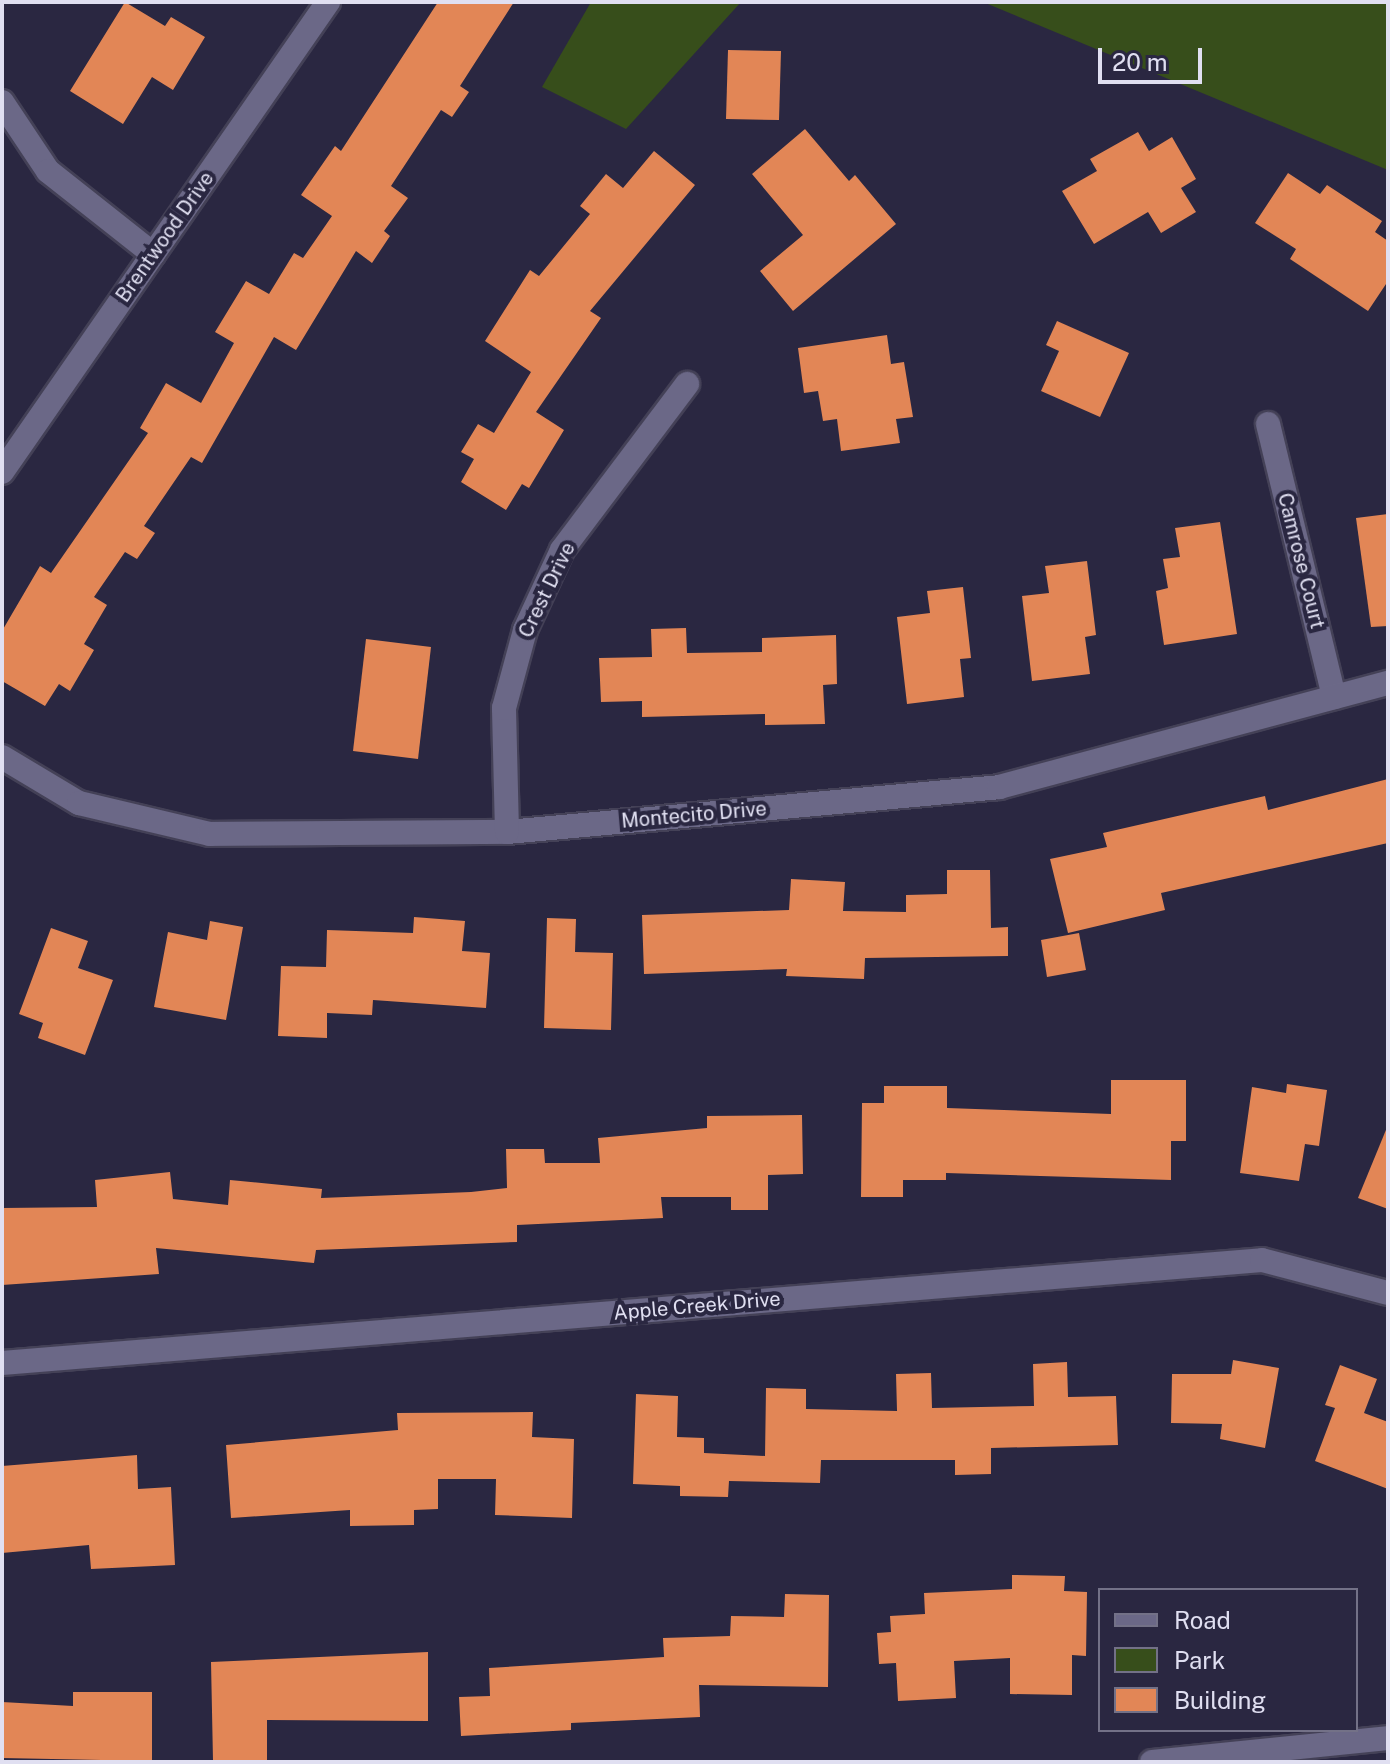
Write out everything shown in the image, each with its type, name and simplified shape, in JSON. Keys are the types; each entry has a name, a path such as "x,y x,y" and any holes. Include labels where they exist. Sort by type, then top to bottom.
{"street":[{"name":"Brentwood Drive","path":"2,472 328,2"},
{"path":"2,102 48,171 153,254"},
{"name":"Crest Drive","path":"507,832 504,708 525,630 562,550 687,384"},
{"name":"Camrose Court","path":"1268,424 1334,697"},
{"name":"Montecito Drive","path":"2,757 79,803 210,834 507,832 999,787 1388,683"},
{"name":"Apple Creek Drive","path":"2,1363 1262,1260 1388,1293"},
{"path":"1152,1762 1387,1743"}],"green space":[{"path":"591,2 741,2 626,129 542,87"},
{"path":"983,2 1388,2 1388,170"}],"building":[{"path":"125,2 165,26 171,17 205,37 173,90 152,77 123,124 70,91"},
{"path":"438,2 514,2 460,86 469,92 452,117 441,110 391,186 408,198 384,231 390,236 372,263 356,251 296,350 274,337 202,463 191,457 144,526 155,533 137,559 125,552 94,597 107,605 84,644 94,650 70,691 59,684 45,706 2,681 2,631 40,566 51,573 148,433 140,428 166,383 201,403 234,343 215,332 246,281 269,294 294,253 303,258 332,216 301,195 335,146 341,151"},
{"path":"728,50 781,51 779,120 726,119"},
{"path":"805,129 849,181 855,175 896,224 793,311 760,271 803,235 752,174"},
{"path":"1138,132 1149,151 1172,137 1196,179 1181,188 1196,212 1161,233 1148,212 1094,244 1062,191 1097,171 1090,159"},
{"path":"654,151 695,185 590,311 601,318 536,412 564,430 529,488 522,484 506,510 461,482 474,459 461,452 478,424 494,433 531,372 485,341 530,270 539,276 590,214 580,206 606,174 623,188"},
{"path":"1288,173 1320,194 1327,185 1382,221 1375,232 1388,241 1388,281 1368,311 1290,259 1296,249 1255,223"},
{"path":"1057,321 1129,353 1100,417 1041,391 1059,351 1046,345"},
{"path":"887,335 891,364 904,362 913,417 896,419 900,443 841,451 837,419 823,421 818,391 804,393 798,348"},
{"path":"1388,514 1388,626 1371,627 1356,518"},
{"path":"1220,522 1237,634 1164,645 1156,591 1168,588 1163,559 1180,557 1175,528"},
{"path":"1087,561 1096,635 1085,637 1090,674 1032,681 1022,596 1049,593 1045,566"},
{"path":"963,587 971,658 960,659 964,697 907,704 897,617 930,613 927,591"},
{"path":"686,628 687,653 762,652 762,638 836,635 837,684 823,685 825,724 765,725 765,714 642,717 642,701 601,702 599,658 652,657 651,629"},
{"path":"366,639 431,647 418,759 353,751"},
{"path":"1388,779 1388,843 1161,893 1165,910 1068,933 1050,859 1107,847 1103,833 1265,796 1268,810"},
{"path":"947,870 990,870 991,928 1008,927 1008,956 865,958 864,979 786,976 787,969 644,974 642,915 789,910 791,879 845,882 843,911 906,912 906,895 947,894"},
{"path":"414,917 465,921 462,951 490,953 486,1008 373,1000 372,1015 327,1013 327,1038 278,1036 281,966 326,967 327,930 413,933"},
{"path":"547,918 576,919 575,952 613,953 611,1030 544,1028"},
{"path":"210,921 243,927 226,1020 154,1007 168,932 207,940"},
{"path":"51,928 88,941 78,968 113,980 85,1055 38,1038 43,1023 19,1014"},
{"path":"1079,933 1086,970 1047,977 1041,940"},
{"path":"1111,1080 1186,1080 1186,1141 1171,1141 1171,1180 946,1173 946,1180 903,1180 903,1197 861,1197 862,1103 884,1103 884,1086 947,1086 947,1108 1111,1114"},
{"path":"1287,1084 1327,1090 1319,1146 1305,1144 1299,1181 1240,1173 1252,1087 1286,1093"},
{"path":"802,1115 803,1174 768,1175 768,1210 731,1210 731,1197 661,1197 663,1218 517,1225 517,1242 316,1250 314,1263 156,1248 159,1274 2,1285 2,1208 97,1207 95,1180 170,1172 173,1199 228,1205 230,1180 322,1189 321,1198 471,1192 507,1188 506,1149 544,1149 545,1163 600,1163 598,1138 707,1128 707,1116"},
{"path":"1388,1125 1388,1209 1358,1198"},
{"path":"1233,1360 1279,1368 1265,1448 1220,1439 1222,1424 1171,1423 1172,1374 1231,1374"},
{"path":"1067,1362 1068,1397 1116,1396 1118,1445 991,1448 991,1474 955,1475 955,1460 821,1460 820,1483 729,1481 728,1497 680,1496 680,1486 633,1484 636,1394 678,1396 677,1437 704,1438 704,1453 765,1456 766,1388 806,1389 806,1409 897,1411 896,1374 931,1373 932,1408 1034,1406 1033,1364"},
{"path":"1340,1365 1377,1379 1364,1413 1388,1422 1388,1489 1315,1461 1335,1408 1325,1405"},
{"path":"533,1412 532,1437 574,1439 572,1518 495,1515 496,1479 438,1479 438,1509 414,1510 414,1525 350,1526 350,1510 231,1518 226,1445 398,1430 397,1413"},
{"path":"137,1455 138,1489 171,1487 175,1565 91,1569 89,1545 2,1553 2,1466"},
{"path":"1012,1575 1065,1576 1064,1591 1087,1592 1086,1656 1072,1655 1072,1695 1010,1694 1010,1658 954,1661 956,1698 898,1701 896,1663 879,1664 877,1633 891,1632 890,1616 925,1614 924,1593 1012,1589"},
{"path":"785,1594 829,1595 828,1687 699,1685 700,1717 571,1723 571,1730 461,1736 459,1697 490,1696 489,1668 664,1657 663,1638 730,1636 731,1616 784,1617"},
{"path":"428,1652 428,1721 267,1720 267,1760 213,1761 211,1662"},
{"path":"73,1692 152,1692 152,1761 2,1758 2,1702 73,1706"}]}
